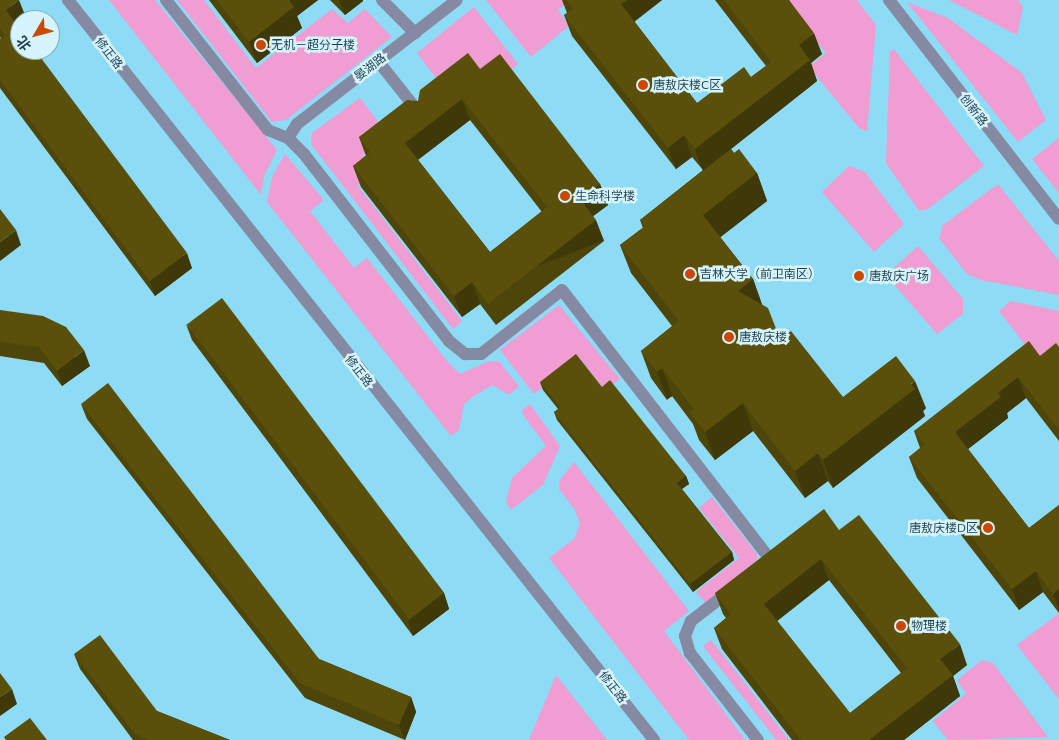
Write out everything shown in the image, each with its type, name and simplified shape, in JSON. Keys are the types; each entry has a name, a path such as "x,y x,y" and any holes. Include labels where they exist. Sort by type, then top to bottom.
{"street":[{"name":"修正路","path":"68,0 654,740"},
{"path":"166,0 268,130 288,138 449,341 465,354 481,354 562,290 770,559 691,621 685,636 690,653 758,740"},
{"path":"382,0 415,33"},
{"name":"晏湖路","path":"288,138 297,124 457,0"},
{"name":"创新路","path":"889,0 1059,219"},
{"path":"378,61 421,116"}],"shaded area":[{"path":"109,0 155,0 277,150 264,176 261,195"},
{"path":"177,0 204,0 256,68 332,9 348,23 365,9 392,37 286,120 272,122"},
{"path":"486,0 571,0 558,10 569,26 531,57"},
{"path":"784,0 857,0 876,25 867,131 859,128 809,67 826,53"},
{"path":"949,0 1018,0 1023,7 1017,35"},
{"path":"907,2 948,18 1022,73 1046,120 1018,142"},
{"path":"474,7 518,64 489,87 445,90 417,53"},
{"path":"894,49 984,166 928,209 919,211 886,163 890,52"},
{"path":"360,98 389,136 362,156 374,173 358,186 462,321 453,329 311,144 312,133"},
{"path":"1059,138 1059,193 1032,159"},
{"path":"285,154 324,200 310,211 354,268 367,258 447,361 460,374 489,361 499,362 519,386 509,395 493,385 474,396 464,404 459,430 451,436 267,202 272,177"},
{"path":"849,166 865,172 904,224 874,252 822,192"},
{"path":"998,184 1059,261 1059,295 981,280 967,274 939,238 943,225"},
{"path":"918,246 963,299 963,314 937,334 886,275"},
{"path":"1011,301 1059,311 1059,364 1047,373 999,311"},
{"path":"559,305 620,379 605,390 579,358 534,394 500,350"},
{"path":"530,404 560,446 543,485 511,510 506,501 512,478 546,446 524,416 522,410"},
{"path":"574,462 689,611 664,631 745,740 689,740 549,558 574,539 580,524 575,510 559,489 560,480"},
{"path":"712,497 757,554 757,560 706,603 696,592 739,558 699,508"},
{"path":"1058,614 1059,616 1059,699 1017,645"},
{"path":"711,640 789,740 776,740 703,646"},
{"path":"982,660 993,663 1048,737 948,740 933,721 966,694 957,680"},
{"path":"556,675 607,740 529,740"}],"building":[{"path":"0,0 19,0 6,10 10,16 10,60 42,60 187,253 150,281 0,80 0,39 5,35 0,29"},
{"path":"217,0 289,0 294,7 249,42"},
{"name":"唐敖庆楼C区","path":"566,0 627,0 621,4 697,103 744,67 751,77 771,62 724,0 789,0 814,33 799,45 810,60 695,149 684,135 668,148 564,15 573,9"},
{"name":"生命科学楼","path":"468,53 480,69 500,54 600,184 580,199 596,220 488,304 472,282 454,296 353,166 370,152 359,137 407,100 418,101 420,90","holes":["462,99 547,207 490,252 405,143"]},
{"name":"唐敖庆楼","path":"731,149 734,153 739,149 757,173 703,215 753,279 738,291 768,308 780,339 791,331 843,397 896,356 915,381 911,384 915,389 823,460 818,453 795,471 743,403 705,432 689,412 694,409 662,368 657,372 641,351 679,321 620,245 645,226 640,220"},
{"path":"0,209 16,230 0,242"},
{"path":"222,298 444,593 409,619 187,324"},
{"path":"0,310 43,316 66,327 84,350 57,371 39,347 0,342"},
{"name":"唐敖庆楼D区","path":"1029,341 1040,356 1056,343 1059,347 1059,430 1018,377 998,393 1001,397 955,432 1029,528 1059,505 1059,589 1053,594 1036,571 1012,589 909,457 925,445 914,431"},
{"path":"576,354 602,387 610,380 686,476 677,483 732,552 690,584 554,412 561,408 540,382"},
{"path":"108,383 319,659 411,697 399,725 300,683 81,404"},
{"name":"物理楼","path":"824,509 839,530 859,515 960,644 940,659 953,675 869,740 801,740 714,628 731,614 715,593","holes":["821,559 907,668 850,713 764,604"]},
{"path":"100,635 157,711 230,740 149,740 135,734 74,654"},
{"path":"0,673 12,689 0,697"},
{"path":"30,718 47,740 6,740 4,737"}],"place":[{"name":"无机－超分子楼","path":"261,45"},
{"name":"唐敖庆楼C区","path":"643,85"},
{"name":"生命科学楼","path":"565,196"},
{"name":"吉林大学（前卫南区）","path":"690,274"},
{"name":"唐敖庆广场","path":"859,276"},
{"name":"唐敖庆楼","path":"729,337"},
{"name":"唐敖庆楼D区","path":"988,528"},
{"name":"物理楼","path":"901,626"}]}
